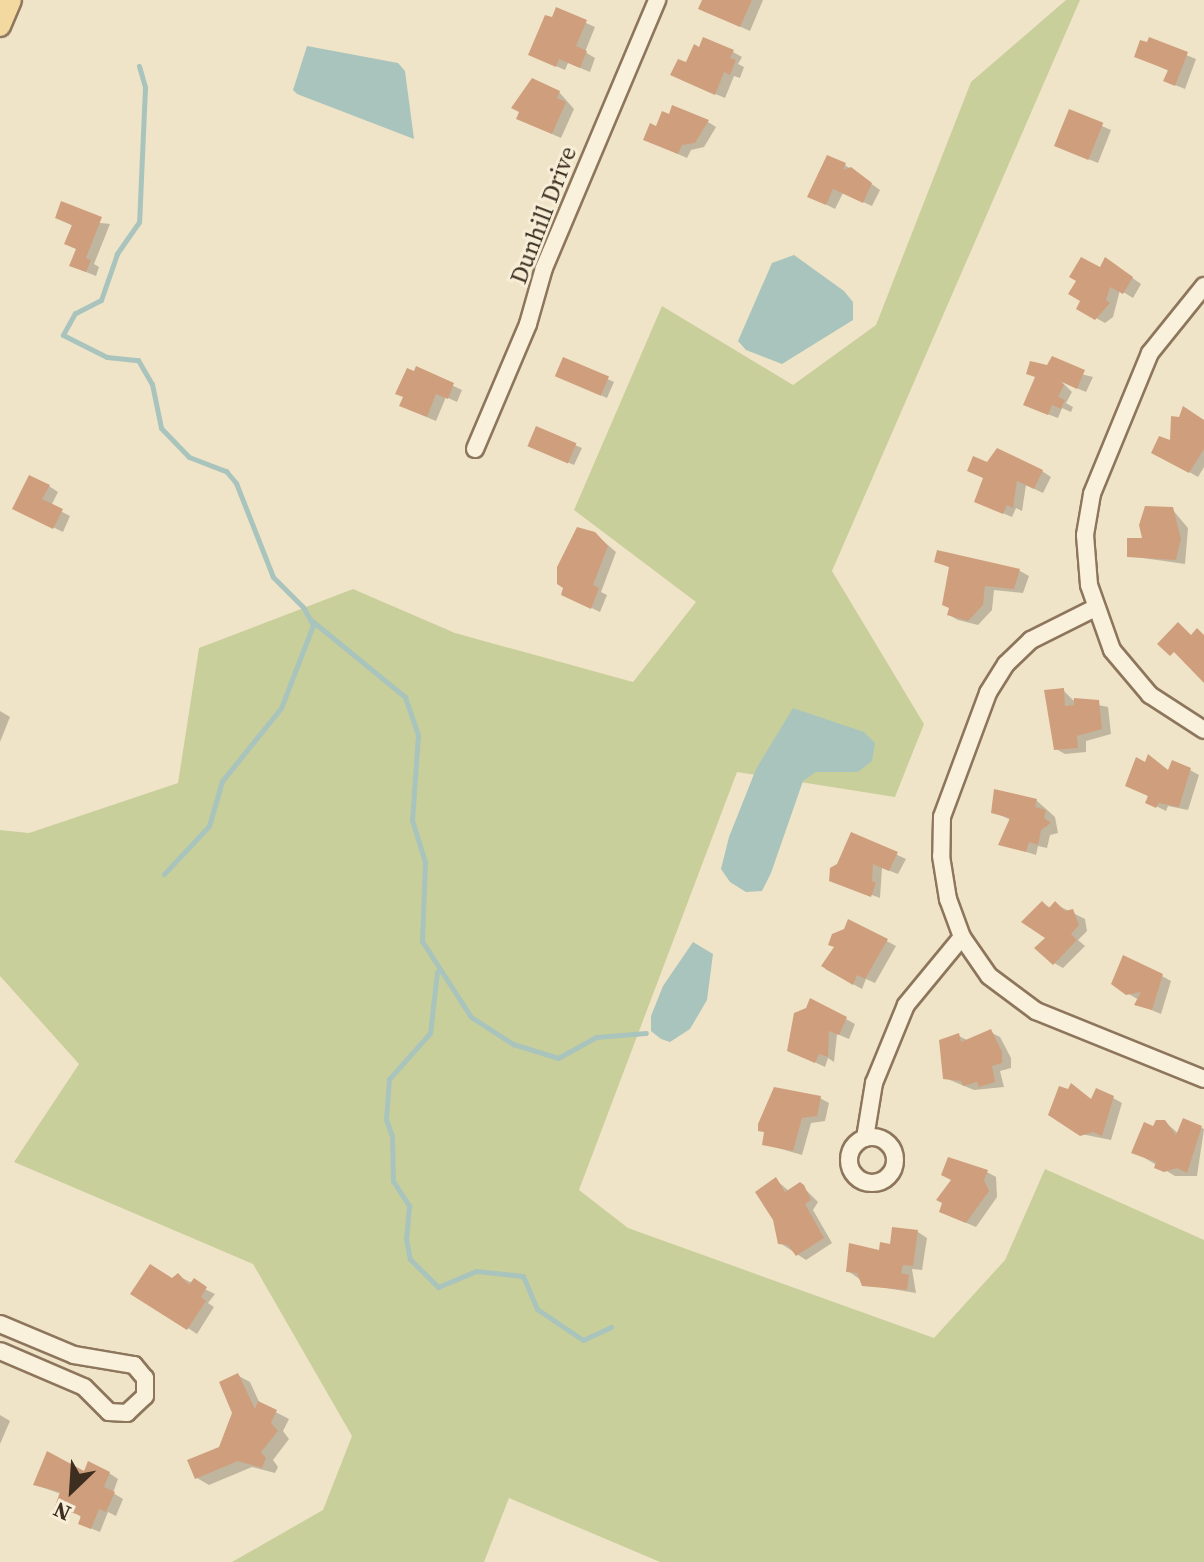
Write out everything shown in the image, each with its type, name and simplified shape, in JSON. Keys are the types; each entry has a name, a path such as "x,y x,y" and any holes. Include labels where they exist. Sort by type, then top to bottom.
{"main road":[{"path":"0,26 11,0"}],"street":[{"name":"Dunhill Drive","path":"475,449 528,324 550,253 657,0"},
{"path":"1204,286 1150,353 1092,494 1085,552 1095,608 1112,650 1136,681 1163,706 1204,730"},
{"path":"1095,608 1031,640 1006,664 988,693 942,817 948,899 962,937 989,976 1036,1011 1204,1079"},
{"path":"865,1138 874,1083 906,1005 962,937"},
{"path":"0,1324 74,1355 134,1365 145,1378 145,1396 127,1413 109,1412 84,1387 0,1351"}],"green space":[{"path":"1066,0 1080,0 832,571 924,724 895,797 737,772 579,1190 628,1228 934,1338 1005,1260 1045,1169 1204,1240 1204,1562 660,1562 509,1498 484,1562 232,1562 323,1510 352,1436 253,1264 14,1162 79,1064 0,976 0,830 29,833 178,783 199,648 353,589 455,633 633,682 696,602 574,510 662,306 793,385 876,325 971,82"}],"water":[{"path":"307,46 398,63 405,71 414,139 297,94 293,90"},
{"path":"794,255 844,291 853,302 853,320 782,364 746,350 738,341 772,263"},
{"path":"793,708 864,732 875,743 872,761 858,772 816,772 803,781 762,891 746,892 730,882 721,869 729,837 756,769"},
{"path":"693,942 713,954 707,1000 690,1029 670,1042 651,1031 651,1016 663,986"}],"building":[{"path":"702,0 752,0 740,27 698,9"},
{"path":"556,7 587,20 576,46 587,51 580,68 559,59 556,67 528,55 545,15 552,17"},
{"path":"703,37 734,50 730,58 736,60 730,75 724,72 715,95 670,75 678,59 686,62 694,44 699,47"},
{"path":"1149,37 1188,52 1175,86 1163,81 1168,70 1134,57 1140,40 1147,42"},
{"path":"532,78 560,91 557,98 566,102 552,134 516,119 519,112 511,108"},
{"path":"672,105 709,120 695,143 682,145 678,154 643,140 650,123 656,126 662,111 669,114"},
{"path":"1069,109 1103,123 1088,160 1054,146"},
{"path":"827,155 846,163 843,170 851,167 872,183 863,203 833,189 826,205 807,197"},
{"path":"61,201 102,217 86,258 91,260 86,272 69,266 76,249 64,244 72,225 55,218"},
{"path":"1081,257 1100,267 1105,257 1133,277 1123,294 1110,287 1106,300 1110,303 1095,320 1076,309 1080,301 1068,294 1076,281 1069,277"},
{"path":"1052,356 1085,370 1077,389 1060,381 1064,385 1058,397 1065,400 1061,409 1052,405 1048,415 1023,405 1035,377 1026,374 1030,361 1047,365"},
{"path":"563,357 609,377 601,396 555,376"},
{"path":"416,366 454,383 448,399 436,394 427,417 399,406 403,397 395,394 407,368 414,371"},
{"path":"1183,406 1204,420 1204,449 1189,473 1151,453 1159,436 1170,440 1171,416 1179,417"},
{"path":"536,426 577,443 568,463 527,446"},
{"path":"997,448 1043,470 1034,489 1017,481 1013,508 1007,505 1003,514 974,502 983,478 967,471 973,456 987,462"},
{"path":"29,475 50,485 42,499 63,509 53,529 12,509"},
{"path":"1145,506 1173,507 1181,539 1176,560 1127,557 1127,538 1142,538 1139,525"},
{"path":"577,527 595,532 608,546 593,585 599,588 591,609 561,595 563,588 557,584 557,567"},
{"path":"937,550 1020,569 1014,589 985,586 983,605 968,621 947,615 949,608 942,605 949,567 934,562"},
{"path":"1178,622 1191,635 1197,628 1204,635 1204,683 1174,652 1170,656 1157,644"},
{"path":"1064,688 1065,706 1074,705 1074,698 1099,700 1102,729 1077,736 1078,748 1054,750 1044,690"},
{"path":"1148,754 1168,770 1172,760 1191,768 1179,807 1159,803 1156,808 1145,803 1148,796 1125,786 1136,757 1145,762"},
{"path":"994,789 1037,799 1035,807 1046,810 1044,818 1051,823 1041,830 1038,845 1029,842 1026,852 998,845 1010,818 991,813"},
{"path":"851,832 898,852 889,871 873,864 872,881 876,883 871,897 829,881 830,868 837,864"},
{"path":"1042,901 1049,908 1055,901 1065,911 1073,909 1079,925 1071,934 1077,940 1053,965 1034,948 1045,938 1021,922"},
{"path":"848,919 888,939 865,979 857,975 853,985 821,966 834,947 828,945 832,934 844,929"},
{"path":"1123,955 1163,974 1152,1010 1134,1005 1141,992 1126,995 1111,984"},
{"path":"810,998 847,1017 839,1035 829,1031 828,1057 819,1054 815,1063 787,1051 794,1013 806,1008"},
{"path":"991,1029 1002,1052 1002,1063 992,1066 995,1082 979,1087 977,1082 963,1086 961,1081 943,1079 939,1040 959,1033 961,1042"},
{"path":"1071,1083 1091,1099 1096,1088 1114,1096 1102,1136 1093,1132 1080,1136 1048,1115 1059,1086 1068,1089"},
{"path":"774,1087 821,1096 817,1116 802,1118 793,1151 762,1145 764,1132 758,1131 758,1124"},
{"path":"1183,1118 1202,1126 1187,1173 1177,1168 1164,1172 1154,1168 1156,1162 1131,1153 1144,1122 1153,1126 1156,1120 1165,1120 1176,1135"},
{"path":"948,1157 988,1170 984,1180 989,1191 966,1223 939,1212 942,1203 936,1200 951,1180 941,1175"},
{"path":"776,1177 785,1192 800,1182 804,1185 811,1200 805,1204 824,1238 796,1256 788,1245 778,1244 773,1220 755,1192"},
{"path":"892,1227 918,1230 913,1266 903,1265 901,1273 909,1275 907,1290 862,1286 857,1273 846,1272 849,1243 879,1250 880,1242 890,1244"},
{"path":"150,1264 172,1278 178,1273 189,1285 194,1278 207,1287 201,1297 206,1301 187,1330 130,1294"},
{"path":"238,1373 255,1409 258,1401 277,1410 271,1423 278,1431 261,1452 266,1458 262,1468 238,1461 195,1479 187,1460 219,1447 232,1413 219,1382"},
{"path":"47,1451 84,1471 88,1461 110,1472 104,1487 115,1492 106,1512 99,1509 91,1529 78,1524 81,1516 55,1506 60,1492 33,1485"}],"waterway":[{"path":"139,66 145,87 139,222 117,254 101,300 75,313 63,335 107,357 138,360 152,384 161,428 189,457 226,471 236,483 273,577 303,607 313,625 281,708 222,781 209,826 164,874"},
{"path":"311,620 405,697 418,735 412,820 425,862 422,941 471,1017 513,1044 558,1058 596,1037 646,1033"},
{"path":"437,972 430,1033 389,1079 386,1119 392,1136 393,1181 409,1206 406,1239 410,1259 438,1287 476,1271 523,1276 537,1309 583,1340 611,1327"}]}
